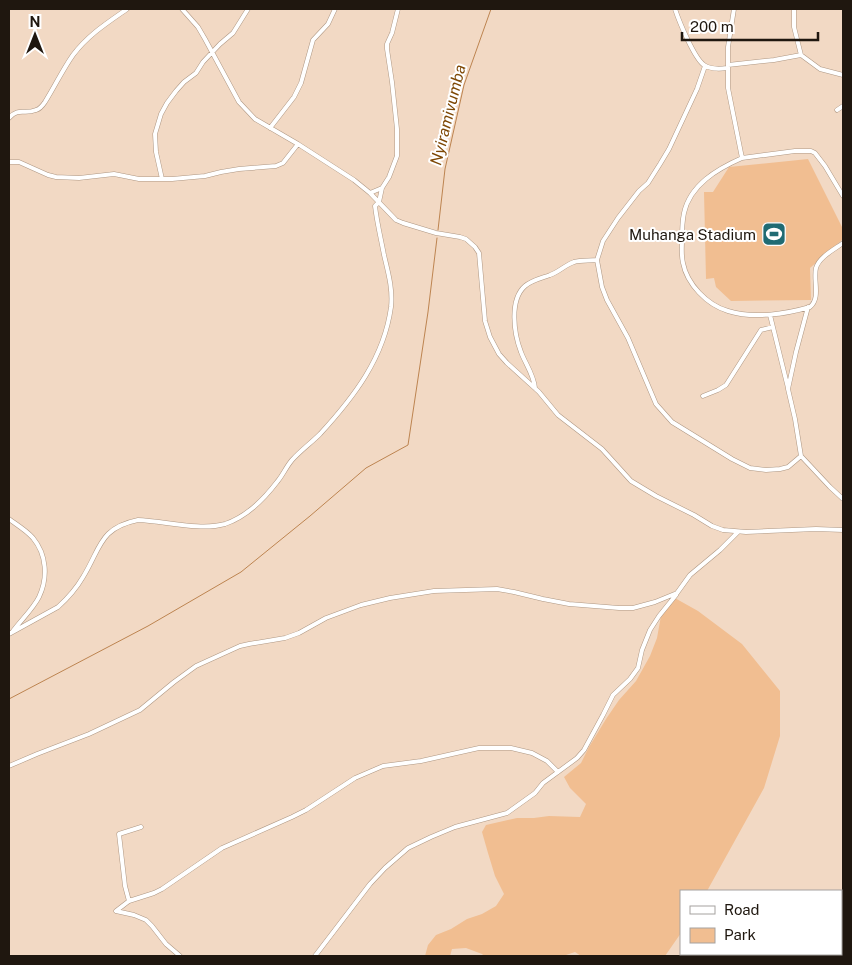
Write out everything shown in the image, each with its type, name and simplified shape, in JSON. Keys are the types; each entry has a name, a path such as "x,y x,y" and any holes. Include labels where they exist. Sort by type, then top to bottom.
{"street":[{"path":"9,118 14,113 34,111 41,107 75,52 95,32 126,9"},
{"path":"182,9 198,27 239,102 255,119 354,180 370,193 391,215 403,223 436,234 460,237 466,239 475,247 478,253 482,282 484,313 490,337 503,359 535,388 558,415 602,449 633,482 712,526 723,530 738,532 816,529 843,530"},
{"path":"162,179 156,152 155,134 161,114 167,103 184,82 196,73 212,52 233,33 248,9"},
{"path":"270,128 294,97 301,83 312,40 328,24 334,9"},
{"path":"10,633 64,602 76,589 84,576 104,536 122,526 142,520 200,526 223,525 252,509 266,496 291,461 319,435 343,408 373,365 384,339 390,313 392,292 376,206 397,156 397,129 387,48 398,9"},
{"path":"674,9 688,40 705,66 714,68 728,67 801,56"},
{"path":"734,9 728,47 729,95 742,158"},
{"path":"794,9 794,27 801,56 820,69 843,75"},
{"path":"705,66 697,90 669,149 654,175 622,212 606,235 597,260 602,287 631,345 652,397 668,418 746,467 766,470 780,469 788,467 802,456"},
{"path":"837,110 843,106"},
{"path":"9,162 19,162 56,177 79,178 114,174 162,179 193,177 239,169 276,166 284,162 298,144"},
{"path":"843,196 825,166 815,153 811,151 742,158 713,173 691,195 684,211 682,222 683,264 690,281 703,296 717,306 740,314 770,315 808,307 815,303 817,265 843,243"},
{"path":"841,191 843,186"},
{"path":"370,193 382,188"},
{"path":"535,388 520,350 515,327 517,296 529,284 554,274 574,262 597,260"},
{"path":"788,389 808,307"},
{"path":"770,315 802,456 843,499"},
{"path":"703,396 718,390 726,384 761,330 773,327"},
{"path":"9,519 24,529 34,539 41,552 45,568 43,587 39,597 10,633"},
{"path":"315,956 361,895 385,868 408,848 431,836 455,827 507,813 535,793 543,783 577,758 584,750 613,694 630,679 638,668 642,650 658,616 690,575 738,532"},
{"path":"9,766 89,734 140,710 196,666 249,644 292,636 336,614 375,601 434,591 497,589 569,604 633,608 656,602 677,593"},
{"path":"180,956 166,944 149,922 140,917 116,911 129,901 158,892 222,848 292,818 355,778 383,766 422,761 479,748 511,748 532,753 546,761 558,772"},
{"path":"129,901 125,886 119,834 140,827"}],"green space":[{"name":"Muhanga Stadium","path":"808,159 843,229 843,239 810,268 811,300 731,301 716,287 714,278 706,279 704,192 713,192 729,167"},
{"path":"673,597 698,611 742,644 780,691 780,736 764,788 708,890 680,890 680,934 665,956 581,956 575,952 563,956 484,956 466,948 452,949 450,956 425,956 428,945 436,935 496,906 504,894 495,876 482,832 486,825 517,818 580,817 586,804 570,788 564,777 581,763 606,719 619,700 636,681 650,656 657,638 661,616"}],"waterway":[{"name":"Nyiramivumba","path":"438,230 445,169 464,85 491,9"},
{"path":"9,699 148,626 241,572 366,468 408,445 437,238"}],"place":[{"name":"Muhanga Stadium","path":"774,234"}]}
